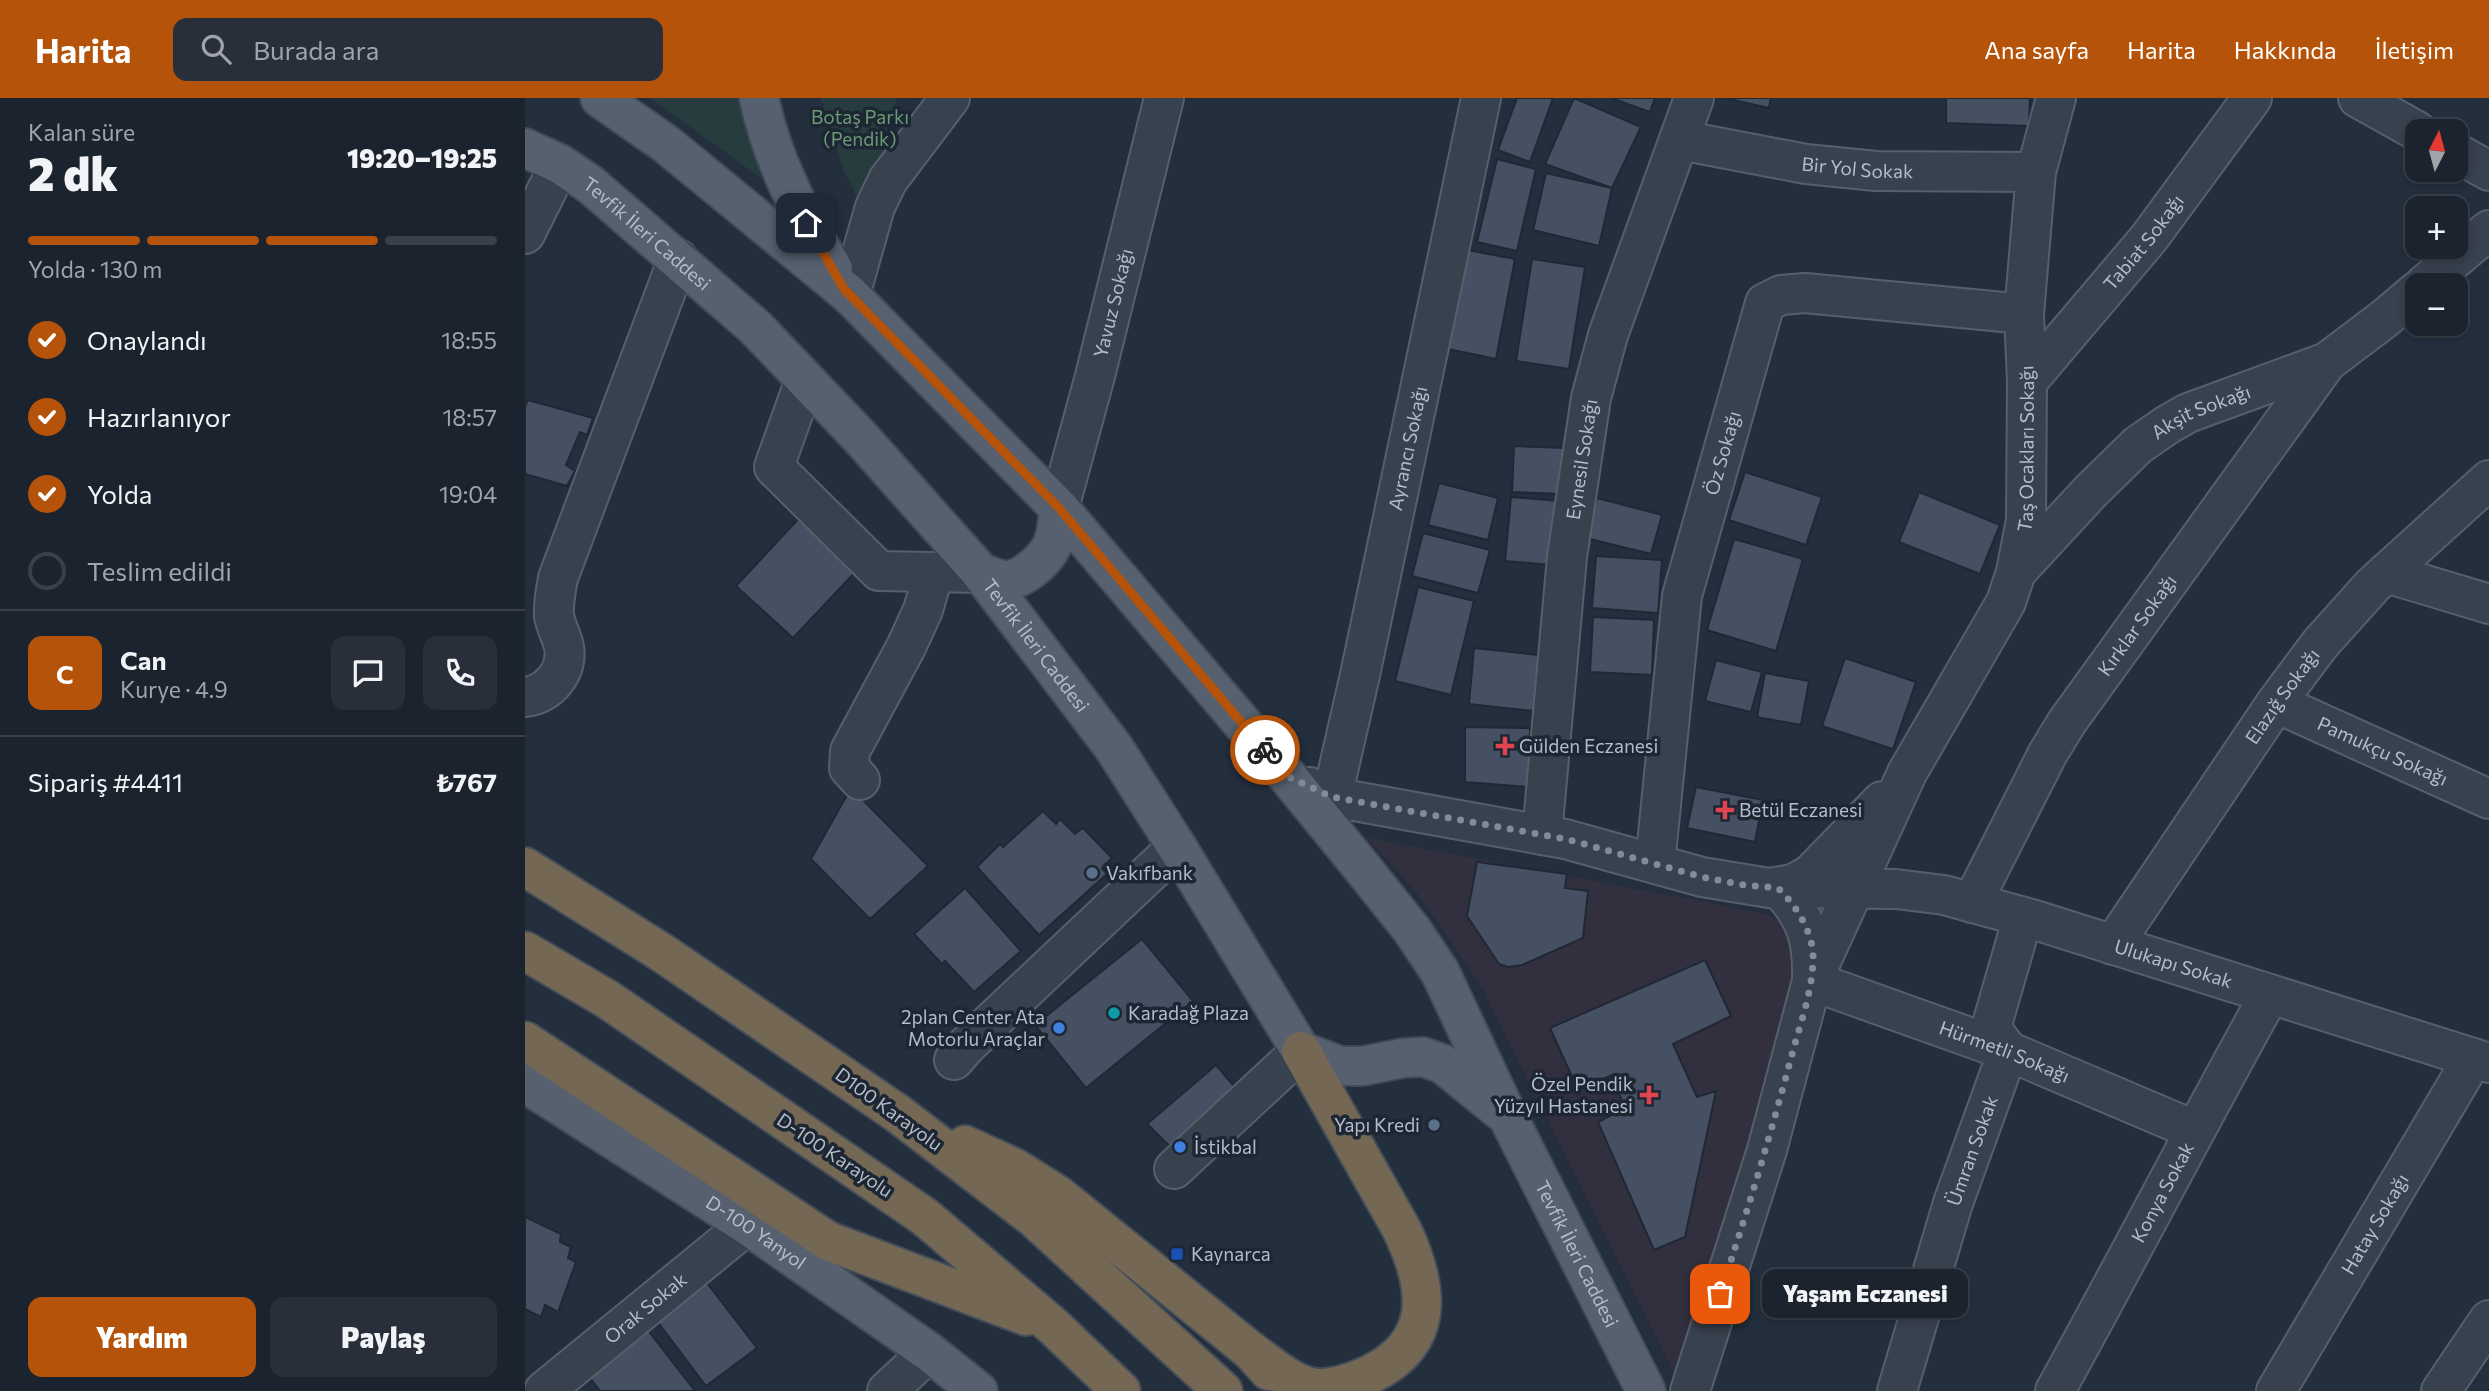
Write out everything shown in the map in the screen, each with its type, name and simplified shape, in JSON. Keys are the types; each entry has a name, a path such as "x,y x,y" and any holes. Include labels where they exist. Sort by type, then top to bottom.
{"highway":[{"name":"D100 Karayolu","path":"525,867 661,952 897,1112 1034,1218 1223,1391"},
{"name":"D-100 Karayolu","path":"525,951 607,999 925,1217 1053,1326 1121,1391"},
{"path":"525,1041 828,1241 1053,1326"},
{"path":"897,1112 1015,1168 1058,1195 1252,1352 1296,1382 1316,1388 1336,1387 1357,1381 1384,1368 1406,1350 1416,1334 1422,1312 1420,1283 1415,1256 1406,1238 1301,1051"},
{"path":"1252,1352 1288,1391"}],"main road":[{"name":"Tevfik İleri Caddesi","path":"600,98 666,144 847,292 1059,508 1289,777 1412,930 1440,971 1508,1118 1646,1391"},
{"path":"759,98 785,180 806,223 847,292"},
{"name":"Tevfik İleri Caddesi","path":"536,154 591,185 756,328 981,573 1114,748 1301,1051"},
{"path":"981,573 1003,580 1019,578 1042,562 1053,546 1058,530 1059,508"},
{"path":"1301,1051 1340,1066 1363,1066 1423,1057 1441,1047 1461,1014"},
{"name":"Tevfik İleri Caddesi","path":"1423,1057 1443,1063 1508,1118"},
{"name":"D-100 Yanyol","path":"525,1083 747,1225 929,1352 978,1391"}],"street":[{"path":"847,292 875,207 888,180 950,98"},
{"name":"Yavuz Sokağı","path":"1059,508 1095,376 1164,98"},
{"name":"Ayrancı Sokağı","path":"1332,797 1360,676 1481,98"},
{"name":"Eynesil Sokağı","path":"1542,835 1567,556 1591,398 1608,335 1694,98"},
{"name":"Taş Ocakları Sokağı","path":"1907,773 2006,602 2016,572 2026,520 2027,382 2024,313 2036,172 2056,98"},
{"name":"Tabiat Sokağı","path":"2027,382 2149,238 2252,98"},
{"path":"2358,98 2405,124"},
{"name":"Bir Yol Sokak","path":"1680,140 1806,164 1864,170 2036,172"},
{"path":"525,234 536,154"},
{"path":"2468,160 2489,172"},
{"path":"2438,273 2489,230"},
{"path":"525,697 544,691 560,674 564,654 554,608 558,578 678,259"},
{"name":"Öz Sokağı","path":"1655,864 1682,596 1765,303 1781,295 1805,293 2024,313"},
{"name":"Akşit Sokağı","path":"2016,572 2138,445 2188,413 2327,362 2405,301"},
{"name":"Kırklar Sokağı","path":"1972,903 2048,753 2067,722 2327,362"},
{"path":"805,380 774,467 879,571 981,573"},
{"name":"Elazığ Sokağı","path":"2113,944 2276,703 2320,644 2386,573 2489,480"},
{"path":"860,780 849,768 850,751 923,610 934,572"},
{"path":"2386,573 2489,604"},
{"name":"Pamukçu Sokağı","path":"2276,703 2489,799"},
{"path":"1812,981 1813,951 1808,932 1784,887 1811,874 1839,848 1907,773"},
{"path":"1689,1391 1767,1150 1812,981 1907,773"},
{"name":"Ulukapı Sokak","path":"1289,777 1332,797 1542,835 1713,879 1784,887 1919,891 1972,903 2113,944 2481,1061"},
{"path":"954,1060 1177,847"},
{"path":"2008,1051 1991,1028 2023,917"},
{"name":"Hürmetli Sokağı","path":"1812,981 2008,1051 2194,1130"},
{"name":"Konya Sokak","path":"2055,1391 2270,994"},
{"path":"1174,1169 1301,1051"},
{"name":"Ümran Sokak","path":"1897,1391 1953,1203 2008,1051"},
{"name":"Hatay Sokağı","path":"2276,1391 2481,1061"},
{"name":"Orak Sokak","path":"544,1391 747,1225"},
{"path":"2441,1391 2489,1320"},
{"path":"887,1391 929,1352"}],"shaded area":[{"name":"Özel Pendik Yüzyıl Hastanesi","path":"1367,838 1767,914 1778,920 1793,941 1797,965 1682,1389 1484,992 1415,890"}],"green space":[{"path":"650,98 742,98 761,178"},
{"name":"Botaş Parkı (Pendik)","path":"821,98 897,98 866,213 843,169"}],"building":[{"path":"1517,98 1553,98 1530,162 1498,150"},
{"path":"1574,98 1641,127 1612,188 1545,164"},
{"path":"1611,98 1655,98 1650,112"},
{"path":"1725,98 1771,98 1769,108"},
{"path":"1946,98 2030,98 2029,126 1946,123"},
{"path":"1497,159 1536,169 1517,251 1477,242"},
{"path":"1546,173 1612,188 1599,246 1533,230"},
{"path":"1467,250 1515,259 1496,359 1448,349"},
{"path":"1532,259 1585,267 1569,369 1516,361"},
{"path":"528,400 593,418 587,435 580,432 566,465 575,471 567,486 525,474 525,406"},
{"path":"1514,446 1565,448 1563,494 1512,492"},
{"path":"1745,472 1822,497 1806,545 1729,520"},
{"path":"1439,483 1498,498 1488,540 1428,525"},
{"path":"1919,492 2000,525 1980,574 1899,542"},
{"path":"1511,497 1558,501 1552,565 1505,561"},
{"path":"1597,498 1662,515 1651,554 1586,538"},
{"path":"803,514 860,567 793,638 736,586"},
{"path":"1423,533 1490,550 1478,593 1412,576"},
{"path":"1734,539 1803,559 1776,651 1707,630"},
{"path":"1596,556 1662,560 1658,613 1592,608"},
{"path":"1418,587 1474,601 1451,695 1395,681"},
{"path":"1593,617 1654,620 1652,675 1590,672"},
{"path":"1474,648 1539,655 1534,711 1469,704"},
{"path":"1845,658 1916,682 1893,749 1822,726"},
{"path":"1716,660 1762,672 1751,712 1705,701"},
{"path":"1765,673 1809,681 1801,725 1757,717"},
{"path":"1465,727 1530,728 1529,787 1465,782"},
{"path":"1696,787 1763,800 1755,842 1687,828"},
{"path":"851,788 928,866 870,919 811,859"},
{"path":"1043,811 1056,824 1060,819 1075,834 1083,828 1112,858 1102,868 1107,874 1039,935 977,867 1000,844 1003,847"},
{"path":"1477,862 1567,874 1565,888 1588,891 1583,938 1522,965 1508,967 1499,964 1467,916"},
{"path":"965,888 1021,951 974,992 945,961 942,964 914,934"},
{"name":"Karadağ Plaza","path":"1142,939 1193,1001 1086,1088 1035,1025"},
{"path":"1705,960 1731,1016 1673,1044 1697,1097 1716,1091 1685,1237 1654,1250 1598,1122 1625,1108 1612,1075 1578,1090 1550,1028"},
{"path":"1216,1065 1245,1099 1180,1156 1147,1124"},
{"path":"525,1217 561,1234 560,1242 571,1247 568,1258 576,1262 558,1312 545,1305 541,1317 525,1309"},
{"path":"707,1283 757,1348 706,1386 657,1321"},
{"path":"647,1329 695,1391 600,1391 587,1374"}],"way so far":[{"path":"1265,750 1289,777 1332,797 1566,839 1702,877 1778,888 1791,901 1808,932 1813,951 1812,981 1767,1150 1720,1294"}],"place":[{"name":"Gülden Eczanesi","path":"1505,746"},
{"name":"Betül Eczanesi","path":"1725,810"},
{"name":"Vakıfbank","path":"1092,873"},
{"name":"Karadağ Plaza","path":"1114,1013"},
{"name":"2plan Center Ata Motorlu Araçlar","path":"1059,1028"},
{"name":"Özel Pendik Yüzyıl Hastanesi","path":"1649,1095"},
{"name":"Yapı Kredi","path":"1434,1125"},
{"name":"İstikbal","path":"1180,1147"},
{"name":"Kaynarca","path":"1177,1254"},
{"name":"Yaşam Eczanesi","path":"1720,1294"}],"route":[{"path":"806,223 844,289 1059,508 1265,750"}]}
